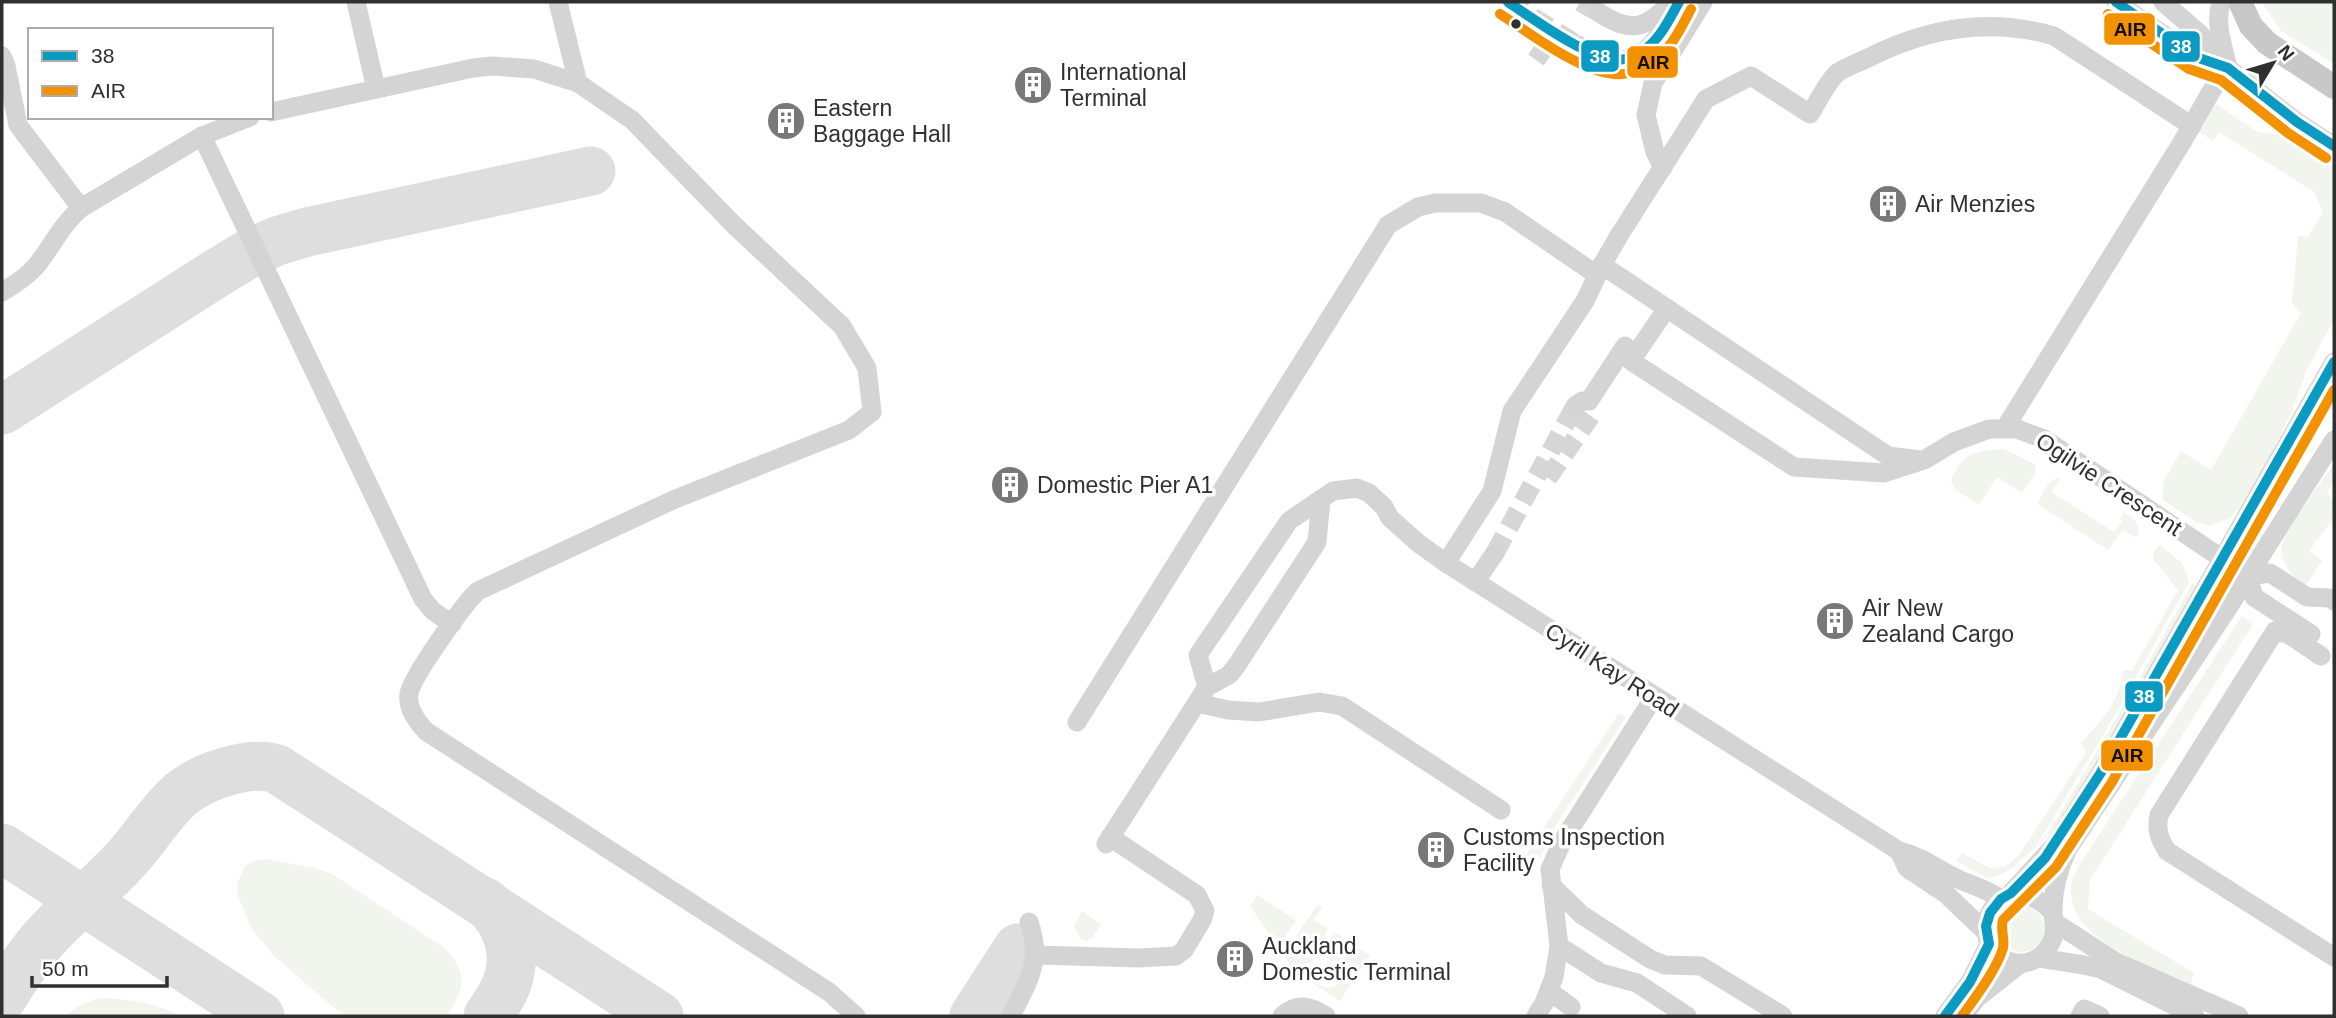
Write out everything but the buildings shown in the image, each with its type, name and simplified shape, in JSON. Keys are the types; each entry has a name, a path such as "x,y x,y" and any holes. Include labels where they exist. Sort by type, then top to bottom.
{"main road":[{"path":"2240,2 2251,26 2267,43 2334,87"}],"street":[{"path":"356,2 376,89"},
{"path":"558,2 578,83"},
{"path":"1598,12 1616,24 1632,26 1644,24 1672,2"},
{"path":"1578,44 1614,60 1639,54 1662,32 1679,2"},
{"path":"1663,168 1655,152 1646,115 1653,83 1703,2"},
{"path":"2116,2 2196,57 2228,68"},
{"path":"2163,2 2200,34 2228,68 2297,122 2334,146"},
{"path":"2005,428 2228,68 2218,26 2221,2"},
{"path":"1446,563 1492,491 1512,411 1585,301 1600,270 1706,99 1751,76 1810,114 1836,74 1877,53 1936,31 1979,26 2028,29 2054,36 2192,126"},
{"path":"2,56 18,125 81,208"},
{"path":"273,112 492,66 534,69 578,83 632,120 734,225 842,326 867,368 872,412 849,430 673,500 486,586 465,603 409,692 410,709 427,732 829,992 856,1016"},
{"path":"2,292 37,265 66,223 81,208 202,136 245,119"},
{"path":"202,136 423,599 433,611 452,624"},
{"path":"1076,722 1388,225 1418,207 1435,203 1481,204 1505,212 1667,308 1888,456 1924,460"},
{"path":"1630,361 1667,308"},
{"path":"1585,408 1625,346 1630,361"},
{"name":"Ogilvie Crescent","path":"1630,361 1794,467 1884,473 1924,460 1954,442 1989,429 2028,431 2044,439 2248,576"},
{"path":"2195,1016 2101,970 2084,965 2001,957 1988,938 1986,921 1990,913 2054,846 2093,785 2128,728 2334,362"},
{"path":"1963,1016 2052,940 2059,872 2068,849 2334,440"},
{"name":"Cyril Kay Road","path":"1327,496 1357,488 1368,493 1418,544 1654,697 1899,851 1918,855 1958,879 2006,896"},
{"path":"1036,955 1139,958 1175,956 1184,950 1205,911 1197,895 1108,840 1202,695 1229,675 1237,665 1317,542 1327,496"},
{"path":"1202,695 1198,655 1208,638 1289,521 1327,496"},
{"path":"1475,582 1494,553"},
{"path":"2248,576 2270,573 2306,597 2333,597"},
{"path":"2248,576 2254,597 2325,651 2275,631 2160,815 2158,836 2166,851 2334,957"},
{"path":"1202,695 1228,710 1259,712 1319,702 1342,706 1501,810"},
{"path":"1536,1016 1554,977 1559,946 1550,869 1562,842 1654,697"},
{"name":"Cyril Kay Road","path":"1899,851 1907,868 1946,894 1988,938"},
{"path":"1551,886 1582,915 1650,959 1665,965 1701,966 1783,1016"},
{"path":"2006,896 2020,893 2038,900 2054,918 2116,962 2239,1016"},
{"path":"1011,1016 1036,955 1029,922"},
{"path":"1945,1016 1970,982 1988,938"},
{"path":"1559,946 1601,973 1637,983 1687,1016"},
{"path":"1549,991 1571,1007"},
{"path":"1282,1016 1300,1006 1314,1014"}],"shaded area":[{"path":"2262,2 2334,2 2334,64 2281,31"},
{"path":"2216,104 2258,132 2287,136 2334,168 2334,319 2306,372 2291,413 2273,450 2244,503 2229,519 2209,526 2194,521 2163,500 2163,482 2181,451 2211,470 2301,313 2292,303 2298,235 2308,237 2323,212 2314,192 2219,132 2213,141 2200,133"},
{"path":"2004,449 2036,465 2035,474 2022,493 1997,477 1979,505 1956,490 1951,482 1965,459 1978,452"},
{"path":"2334,464 2334,481 2327,493 2334,501 2334,517 2309,551 2322,561 2304,588 2289,571 2281,550 2295,520"},
{"path":"2057,478 2060,480 2051,492 2114,532 2123,521 2120,519 2124,512 2137,523 2139,531 2136,537 2122,530 2108,550 2038,504 2047,486"},
{"path":"2160,545 2182,563 2189,582 2104,734 2035,848 2011,869 1998,876 1988,878 1971,870 1957,860 1962,853 1989,868 2005,867 2019,855 2086,753 2081,743 2109,710 2118,693 2123,670 2132,671 2178,590 2154,560 2153,553"},
{"path":"2192,584 2196,586 2184,608 2069,808 2034,853 2134,688"},
{"path":"2242,616 2253,624 2090,880 2088,909 2194,973 2191,984 2133,959 2096,936 2081,921 2073,904 2071,884 2080,864"},
{"path":"1619,713 1626,717 1553,830 1541,856 1528,865 1526,855"},
{"path":"266,859 332,874 446,949 458,966 462,982 447,1016 347,1016 274,956 251,928 237,893 237,883 245,866"},
{"path":"1257,895 1296,920 1285,936 1292,942 1318,904 1322,908 1314,920 1328,929 1306,970 1314,981 1323,987 1331,987 1342,979 1342,971 1336,963 1323,956 1334,932 1370,955 1340,1001 1294,971 1250,906"},
{"path":"2021,906 2037,913 2044,929 2037,945 2021,952 2005,945 1998,929 2005,913"},
{"path":"1082,911 1101,924 1087,941 1080,939 1074,926"},
{"path":"100,998 141,1002 180,1016 66,1016 82,1005"}],"taxiway":[{"path":"2,410 220,271 277,241 307,232 591,171"},
{"path":"2,998 42,941 117,869 181,794 201,781 227,771 266,767 277,769 659,1016"},
{"path":"2,848 260,1016"},
{"path":"485,902 505,929 511,949 510,972 505,987 488,1016"},
{"path":"974,1016 1018,948"}],"tunnel":[{"path":"1508,2 1578,45"},
{"path":"1580,2 1598,12"},
{"path":"1536,60 1552,41 1566,38"},
{"path":"1495,553 1575,406"},
{"path":"1548,478 1591,416"}],"transit line":[{"name":"38","path":"1508,2 1546,28 1593,54 1619,60 1645,50 1665,26 1679,2"},
{"name":"38","path":"2116,2 2196,57 2228,68 2297,122 2334,146"},
{"name":"AIR","path":"1500,14 1570,59 1600,71 1620,74 1640,69 1662,54 1675,38 1691,9"},
{"name":"AIR","path":"2108,14 2189,69 2221,80 2288,133 2326,158"},
{"name":"38","path":"1945,1016 1970,982 1989,944 1986,926 1990,913 2001,899 2011,893 2045,858 2100,774 2334,362"},
{"name":"AIR","path":"1962,1016 2000,956 2003,948 2003,920 2056,867 2112,782 2334,390"}],"place":[{"name":"International Terminal","path":"1033,85"},
{"name":"Eastern Baggage Hall","path":"786,121"},
{"name":"Air Menzies","path":"1888,204"},
{"name":"Domestic Pier A1","path":"1010,485"},
{"name":"Air New Zealand Cargo","path":"1835,621"},
{"name":"Customs Inspection Facility","path":"1436,850"},
{"name":"Auckland Domestic Terminal","path":"1235,959"}]}
